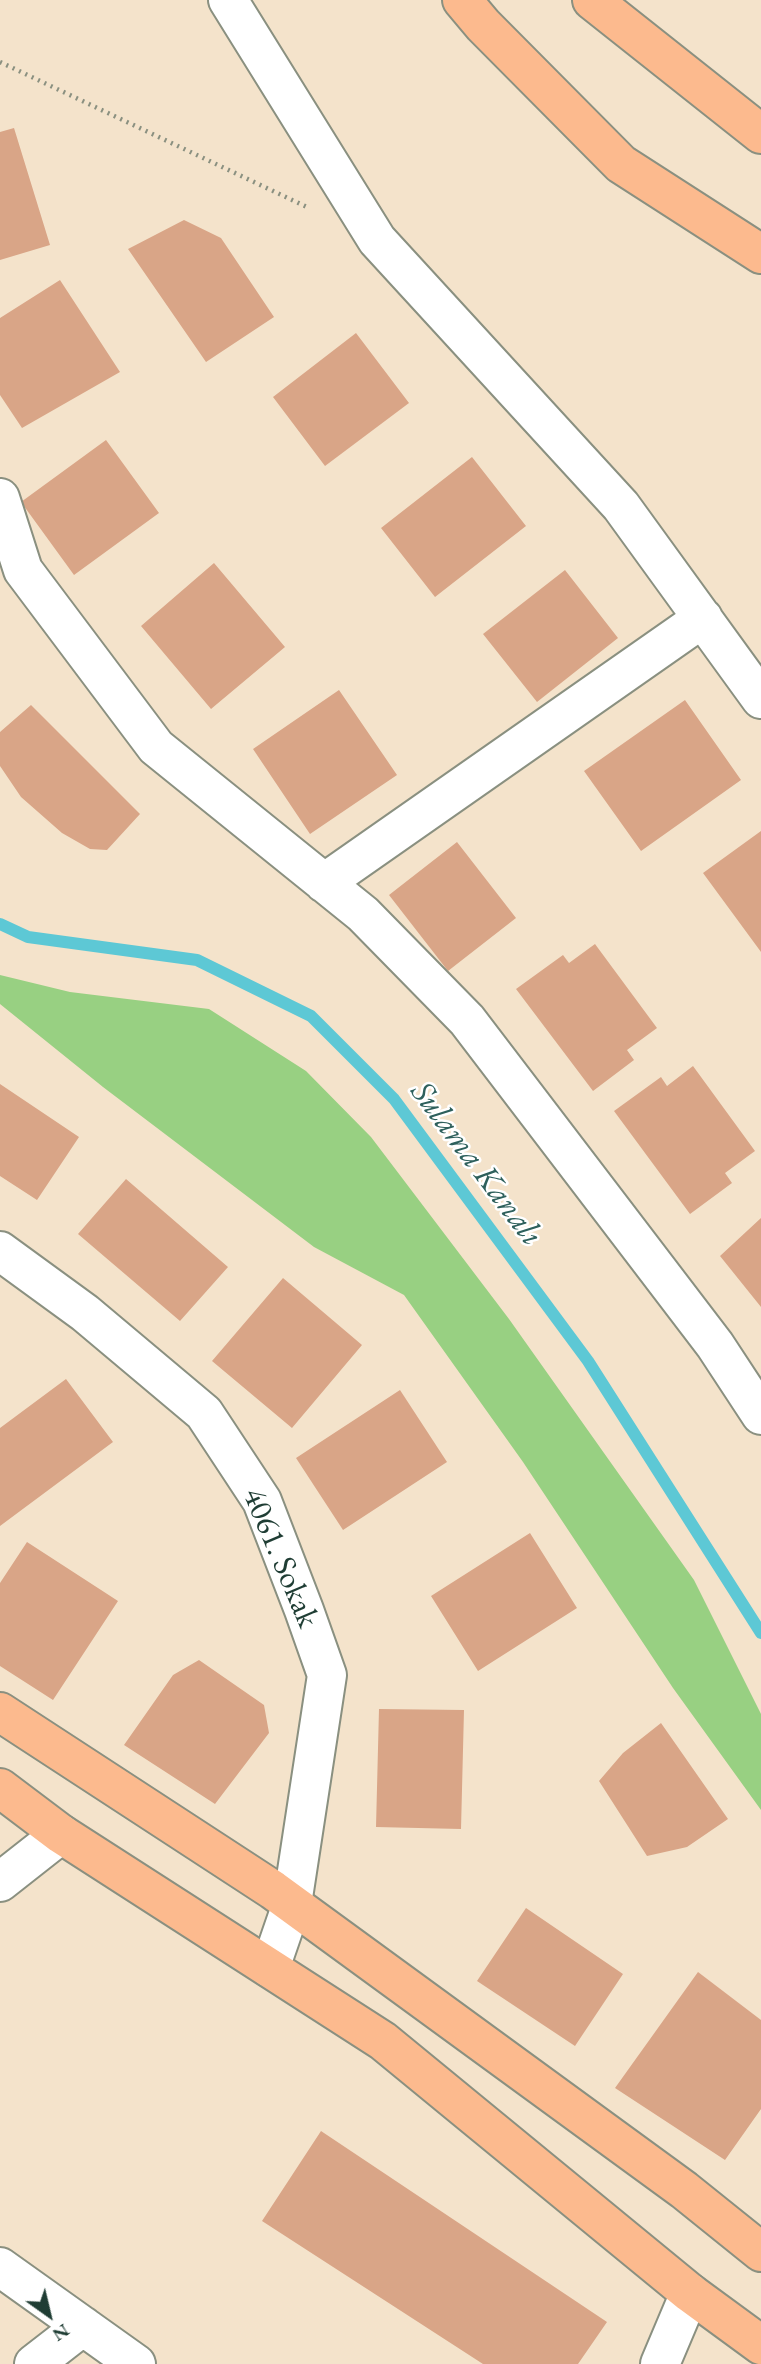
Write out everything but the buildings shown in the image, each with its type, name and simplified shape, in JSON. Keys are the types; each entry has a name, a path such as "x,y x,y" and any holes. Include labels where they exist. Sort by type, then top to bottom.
{"main road":[{"path":"462,0 482,25 621,163 761,254"},
{"path":"592,0 761,134"},
{"path":"0,1712 292,1904 684,2190 761,2252"},
{"path":"0,1788 61,1834 383,2041 690,2293 761,2345"}],"street":[{"path":"228,0 377,240 621,506 761,699"},
{"path":"0,498 23,570 156,747 363,914 467,1020 715,1345 761,1415"},
{"path":"324,883 703,618"},
{"name":"4061. Sokak","path":"0,1251 85,1313 204,1413 262,1501 327,1675 292,1904 270,1968"},
{"path":"0,1882 61,1834"},
{"path":"0,2267 136,2364"},
{"path":"660,2364 690,2293"},
{"path":"34,2364 83,2326"}],"path":[{"path":"0,62 314,210"}],"green space":[{"path":"0,975 70,992 209,1009 306,1071 371,1137 509,1319 694,1580 761,1714 761,1810 673,1688 523,1462 404,1295 314,1247 103,1087 0,1004"}],"waterway":[{"name":"Sulama Kanalı","path":"0,924 28,937 197,960 311,1016 394,1099 588,1361 761,1633"}]}
